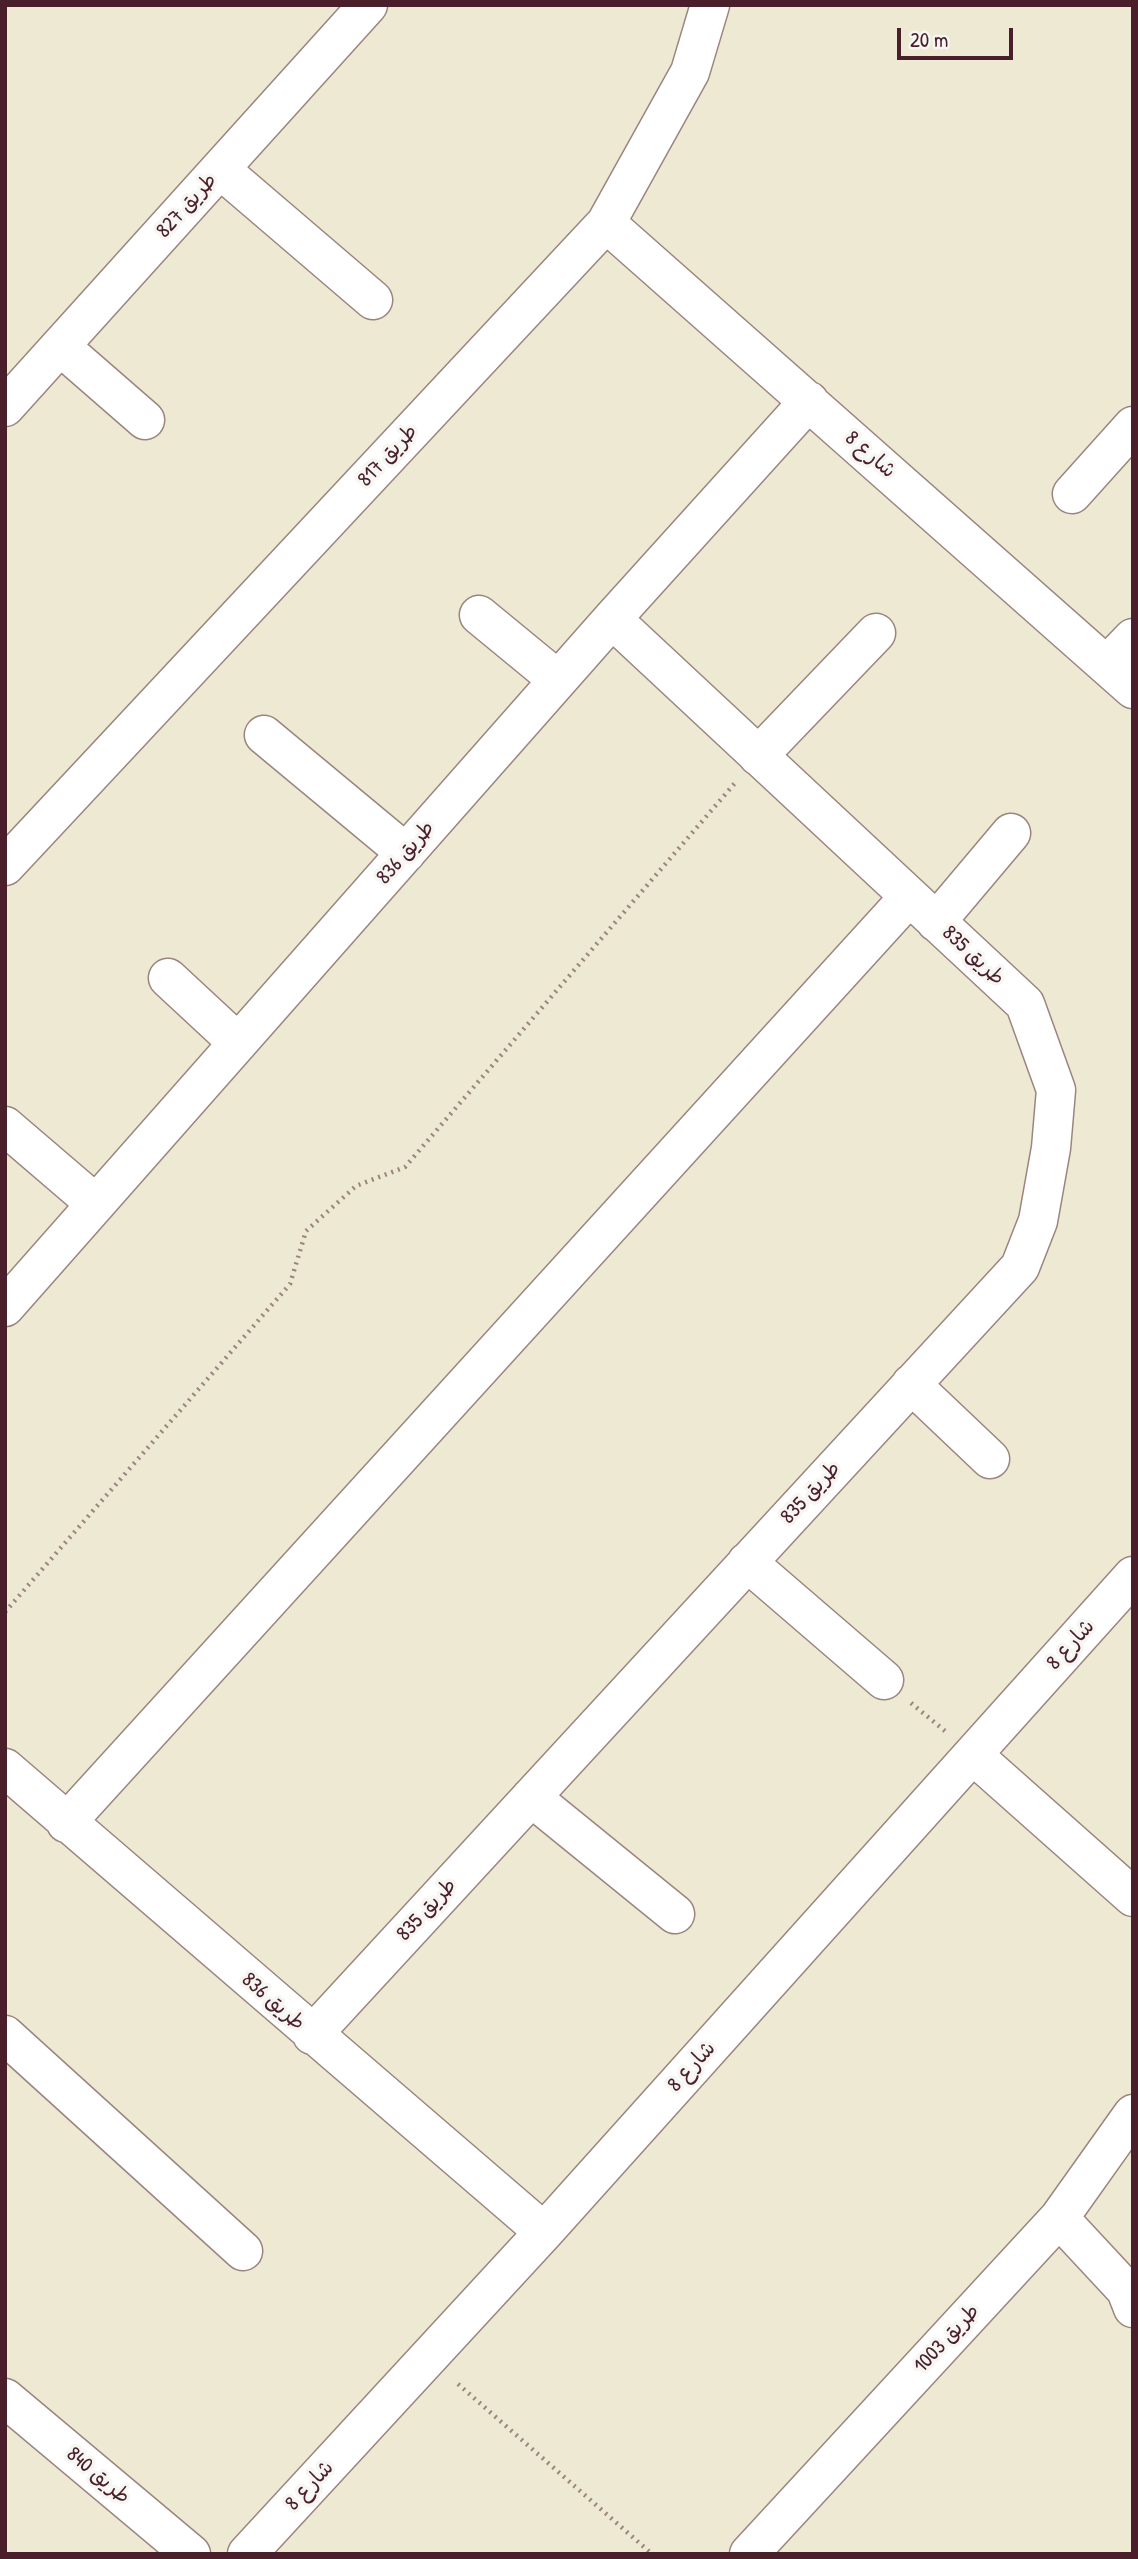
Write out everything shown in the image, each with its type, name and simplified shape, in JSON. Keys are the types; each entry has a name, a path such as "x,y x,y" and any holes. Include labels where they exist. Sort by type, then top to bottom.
{"street":[{"name":"طريق 827","path":"6,403 369,5"},
{"name":"طريق 817","path":"5,866 606,223 690,72 710,5"},
{"path":"220,169 373,300"},
{"name":"شارع 8","path":"606,223 809,401 1124,664"},
{"path":"60,346 145,420"},
{"name":"طريق 836","path":"5,1307 612,619 809,401"},
{"path":"1072,494 1133,426"},
{"path":"479,615 558,680"},
{"name":"طريق 835","path":"312,2035 1020,1267 1038,1221 1051,1148 1056,1090 1025,1004 612,619"},
{"path":"758,756 876,633"},
{"path":"264,735 406,853"},
{"path":"66,1823 923,909 1011,833"},
{"path":"168,978 238,1042"},
{"path":"5,1126 96,1205"},
{"path":"911,1384 990,1459"},
{"path":"747,1562 884,1680"},
{"name":"شارع 8","path":"247,2554 544,2232 1133,1576"},
{"path":"972,1755 1133,1897"},
{"name":"طريق 836","path":"5,1769 544,2232"},
{"path":"531,1797 675,1914"},
{"path":"5,2035 243,2250"},
{"name":"طريق 1003","path":"749,2554 1059,2218 1133,2114"},
{"path":"1059,2218 1126,2290 1133,2308"},
{"name":"طريق 840","path":"5,2398 191,2554"}],"path":[{"path":"5,1612 290,1284 306,1231 356,1185 405,1167 758,756"},
{"path":"884,1680 972,1755"},
{"path":"428,2358 652,2554"}]}
